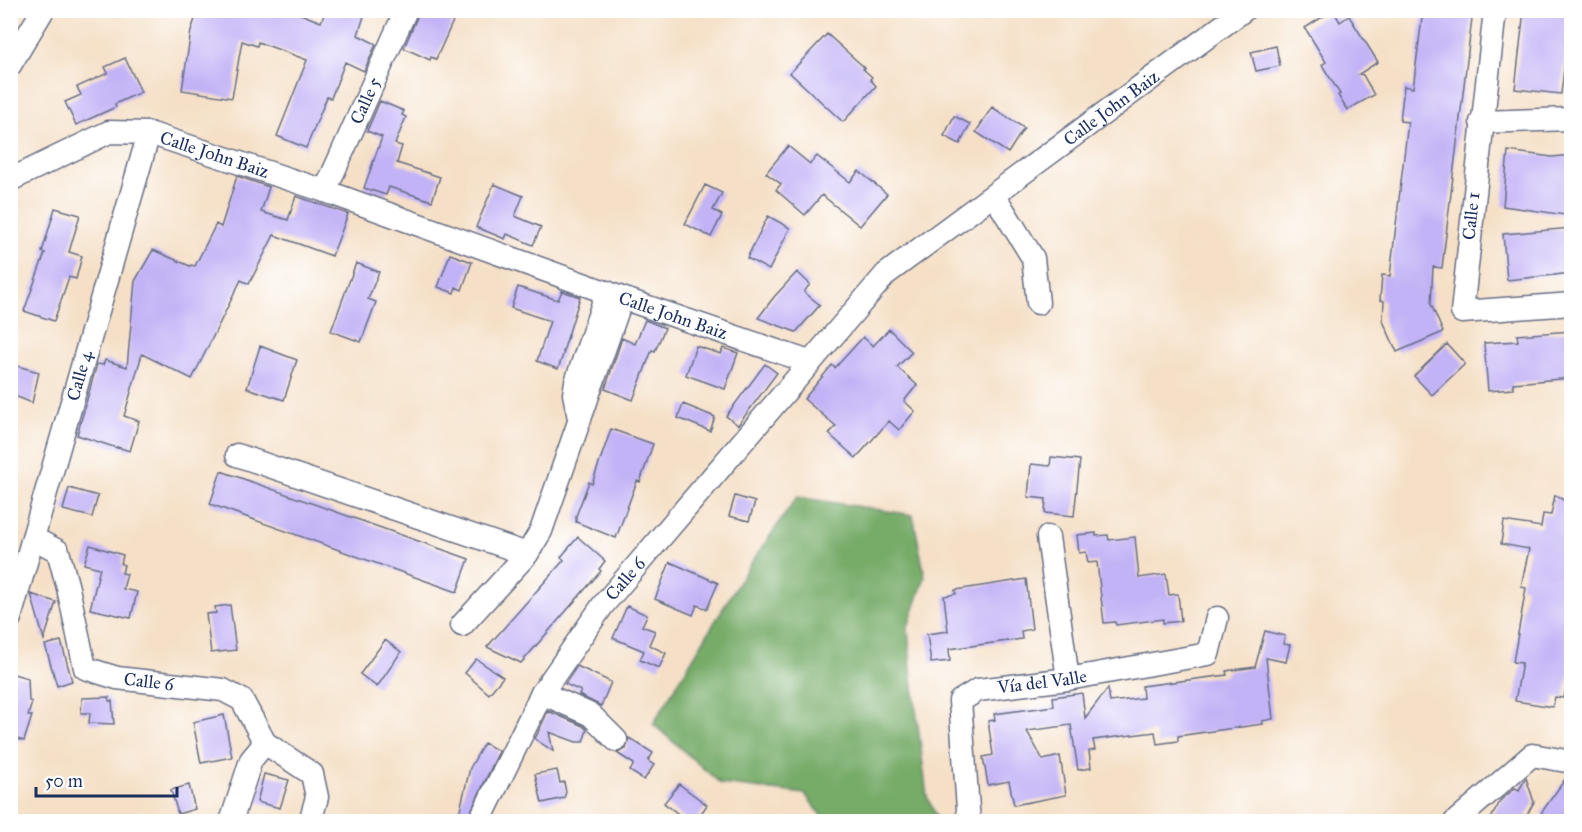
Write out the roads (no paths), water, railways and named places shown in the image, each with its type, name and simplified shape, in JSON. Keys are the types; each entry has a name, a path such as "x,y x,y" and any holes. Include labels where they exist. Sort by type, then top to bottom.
{"street":[{"path":"10,65 43,10"},
{"name":"Calle 5","path":"325,191 406,10"},
{"name":"Calle John Baiz","path":"10,180 109,132 149,133 325,191 809,362 886,274 1244,10"},
{"name":"Calle 1","path":"1495,10 1462,312 1572,304"},
{"path":"1481,122 1572,119"},
{"name":"Calle 4","path":"10,618 149,133"},
{"path":"994,195 1033,258 1038,303"},
{"path":"462,625 527,554 541,531 579,418 574,394 576,382 615,295"},
{"name":"Calle 6","path":"479,822 542,693 603,605 809,362"},
{"path":"237,455 527,554"},
{"path":"1048,537 1068,679"},
{"name":"Calle 6","path":"33,538 58,551 85,668 117,678 223,690 242,700 265,743 312,774 317,797 310,822"},
{"name":"Vía del Valle","path":"969,822 960,701 978,690 1068,679 1208,654 1217,618"},
{"path":"542,693 591,715 616,740"},
{"path":"231,822 251,760 265,743"},
{"path":"1455,822 1532,755 1572,762"}]}
